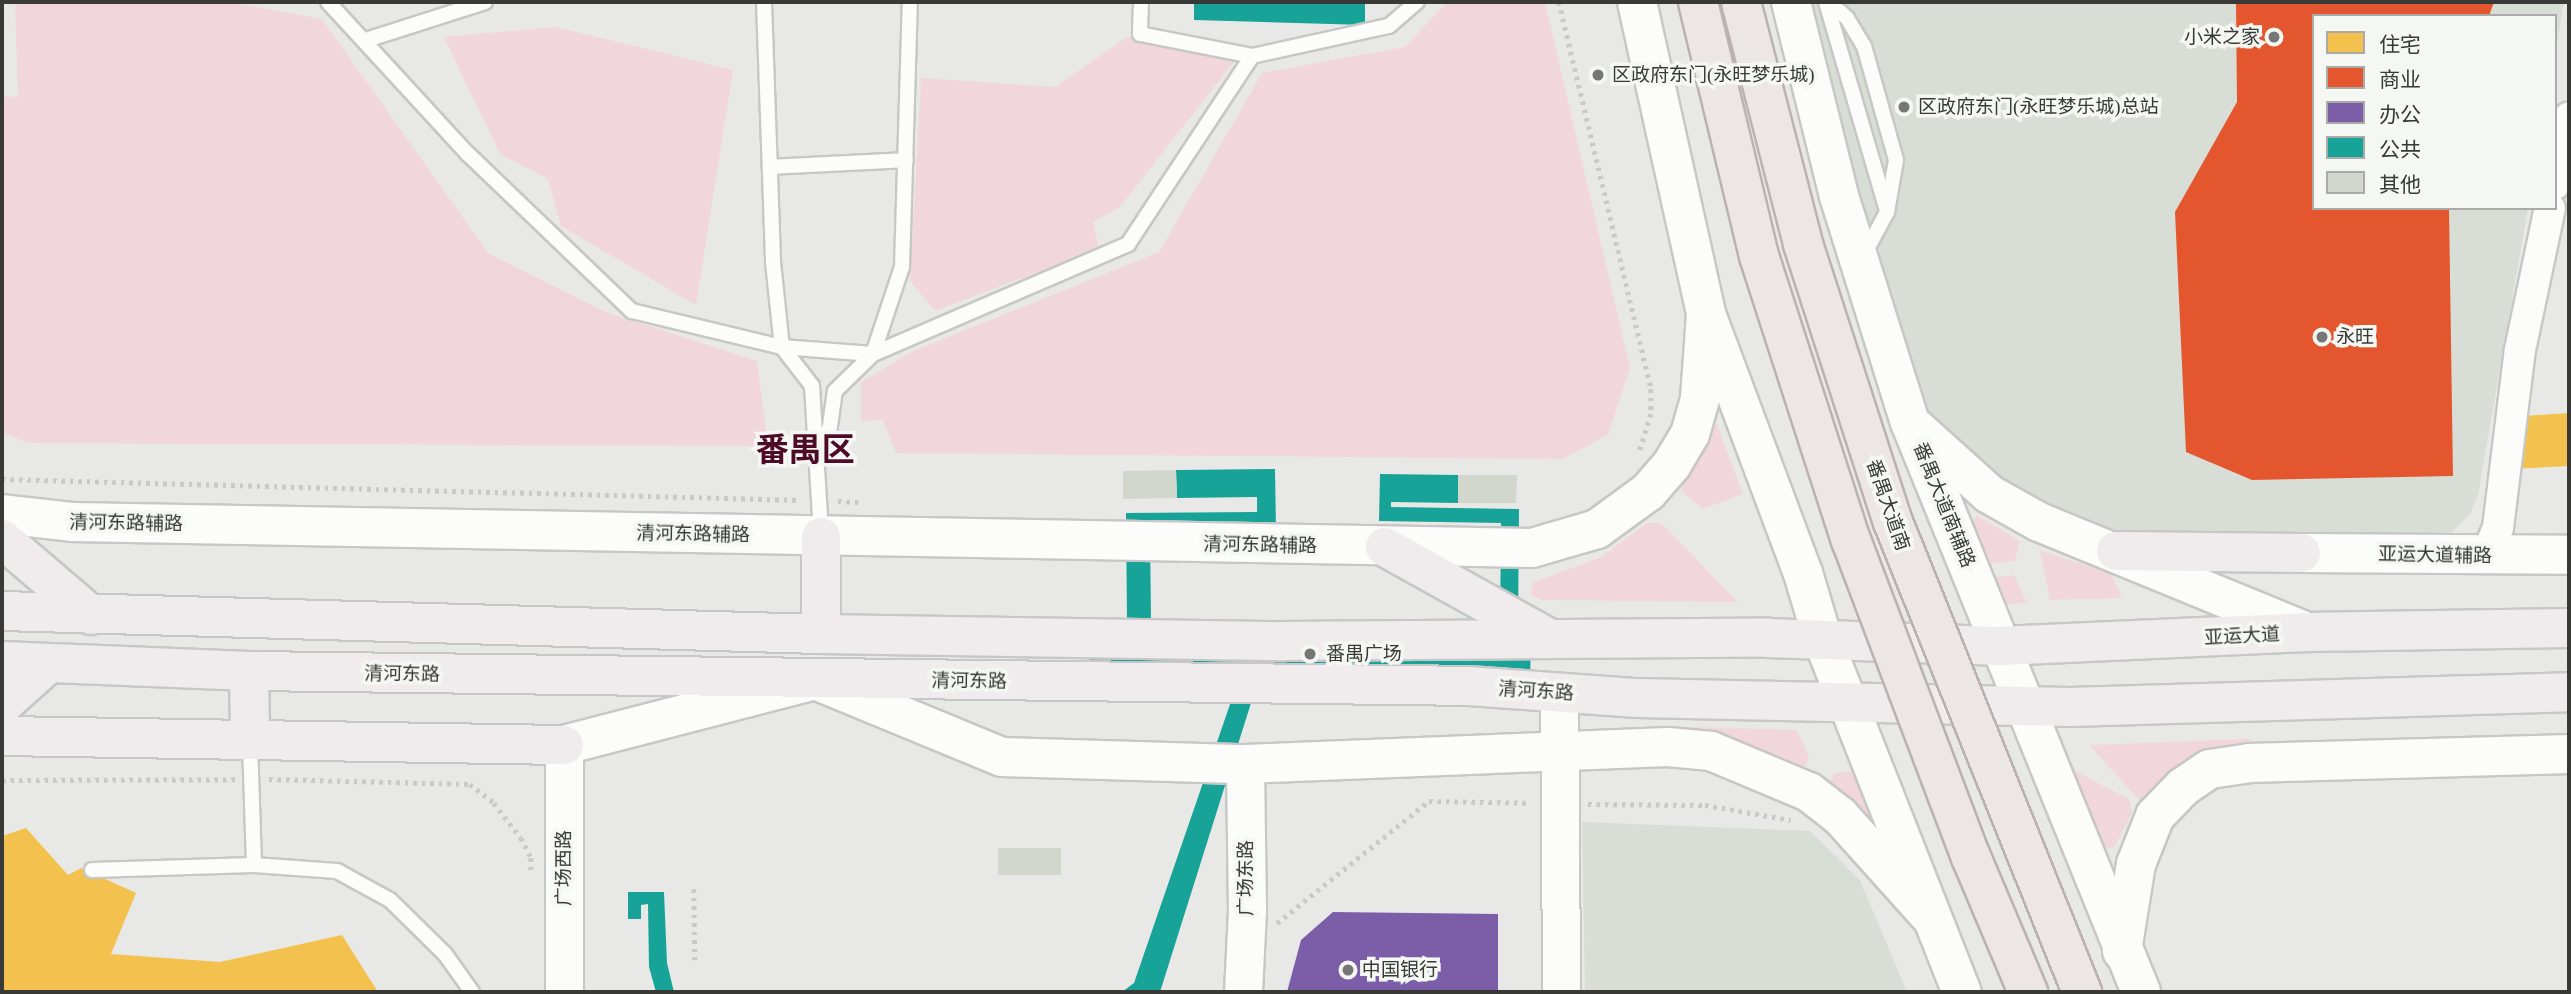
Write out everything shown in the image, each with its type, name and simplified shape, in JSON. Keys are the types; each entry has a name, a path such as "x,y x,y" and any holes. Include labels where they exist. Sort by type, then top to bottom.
{"highway":[{"path":"1698,2 1759,256 1851,540 1971,857 2028,992"},
{"name":"番禺大道南","path":"1741,2 1803,244 1893,522 2082,992"}],"main road":[{"path":"1637,2 1706,314 1803,573 1823,640 1928,914 1962,992"},
{"name":"番禺大道南辅路","path":"1791,2 1860,263 1910,422 2122,953 2141,992"},
{"name":"清河东路辅路","path":"2,514 73,522 1532,548 1597,529 1623,513 1672,464 1690,434 1700,398 1706,314"},
{"path":"1910,422 1989,494 2039,522 2116,551 2307,632"},
{"path":"821,537 821,634"},
{"path":"2,540 91,615"},
{"path":"1385,547 1552,640"},
{"name":"亚运大道辅路","path":"2116,551 2569,555"},
{"path":"2,611 821,634 1823,640"},
{"name":"亚运大道","path":"1823,640 2001,646 2307,632 2569,628"},
{"name":"清河东路","path":"2,661 249,671 1469,686 1559,692 2022,706"},
{"path":"2,705 49,663"},
{"path":"249,671 250,738"},
{"path":"2,736 565,745 815,680 1002,757 1245,764 1668,747 1711,751 1809,792 1840,816 1928,914"},
{"path":"2022,706 2569,692"},
{"path":"2122,953 2136,864 2155,816 2183,787 2210,769 2250,763 2569,754"}],"street":[{"path":"2557,174 2569,117"},
{"path":"2486,556 2498,528 2520,350 2550,210"},
{"path":"1559,692 1561,992"},
{"name":"广场西路","path":"564,992 565,745"},
{"name":"广场东路","path":"1243,992 1247,910 1245,764"}],"lane":[{"path":"328,2 366,40 468,154 632,311 782,347 873,354"},
{"path":"366,40 485,2"},
{"path":"764,2 770,167 782,347 812,386 812,425 819,450 821,537"},
{"path":"873,354 902,267 910,2"},
{"path":"1141,2 1140,34 1252,56 1389,26 1417,2"},
{"path":"1395,2 1397,19"},
{"path":"1827,2 1847,18 1864,46 1896,160 1887,212 1860,263"},
{"path":"1827,2 1887,212"},
{"path":"819,450 830,426 835,391 873,354 1128,244 1252,56"},
{"path":"770,167 905,160"},
{"path":"250,738 254,865"},
{"path":"93,870 254,865 337,871 390,900 445,954 472,992"}],"path":[{"path":"1559,2 1651,389 1651,414 1639,455"},
{"path":"200,766 201,779"},
{"path":"65,769 65,780"},
{"path":"2,780 252,779 470,784 494,803 521,838 531,858 531,885"},
{"path":"1269,930 1429,802 1705,805 1799,822"},
{"path":"694,889 695,960"}],"shaded area":[{"path":"15,2 229,2 322,19 488,253 606,312 757,361 768,446 29,443 2,433 2,96 18,97"},
{"path":"1447,2 1545,2 1630,368 1608,435 1562,459 896,453 883,420 861,421 861,382 911,352 1159,252 1262,73 1405,47"},
{"path":"1811,2 2564,2 2557,42 2557,14 2312,14 2312,210 2528,210 2478,495 2470,514 2448,536 2133,540 2053,517 1932,428 1879,267"},
{"path":"556,27 733,70 696,305 561,226 548,179 500,154 444,37"},
{"path":"1127,37 1236,59 1120,207 1093,222 1099,249 935,311 910,281 921,78 1055,87"},
{"path":"1717,424 1743,494 1703,509 1681,491 1704,427"},
{"path":"1976,515 2020,541 2015,561 1986,564 1972,526"},
{"path":"1647,523 1661,523 1738,602 1542,600 1531,595 1532,583 1601,557"},
{"path":"2040,550 2111,574 2122,598 2050,600"},
{"path":"2014,575 2027,603 2007,604 1991,578"},
{"path":"1658,726 1797,730 1809,757 1802,774 1662,738"},
{"path":"2249,739 2261,748 2250,756 2161,781 2141,802 2089,745"},
{"path":"1858,771 1894,850 1823,794 1834,773"},
{"path":"2077,772 2130,800 2132,813 2114,848 2104,849 2068,773"},
{"path":"1582,822 1810,831 1860,880 1907,992 1585,992"}],"building: 住宅":[{"path":"2569,413 2569,466 2511,469 2524,416"},
{"path":"26,828 68,875 81,868 136,893 111,954 220,962 342,935 378,992 2,992 2,836"}],"building: 商业":[{"path":"2236,2 2494,2 2490,14 2312,14 2312,210 2449,210 2453,476 2252,480 2186,452 2175,212 2237,102"}],"building: 办公":[{"path":"1333,912 1498,914 1498,992 1287,992 1301,940"}],"building: 公共":[{"path":"1194,2 1365,2 1365,25 1194,20"},
{"name":"番禺广场","path":"1275,469 1276,530 1150,532 1151,622 1500,626 1501,523 1379,521 1380,474 1458,475 1458,503 1391,502 1391,507 1519,509 1518,626 1531,626 1530,687 1257,684 1160,992 1122,992 1134,983 1237,684 1090,682 1090,622 1127,622 1126,513 1257,512 1257,497 1177,498 1176,470"},
{"path":"628,892 664,892 667,963 674,992 656,992 649,967 648,904 641,905 641,919 628,919"}],"building: 其他":[{"path":"1176,470 1177,498 1123,499 1123,471"},
{"path":"1458,475 1517,475 1516,503 1458,503"},
{"path":"998,848 1061,848 1061,875 998,875"}],"place":[{"name":"小米之家","path":"2274,37"},
{"name":"区政府东门(永旺梦乐城)","path":"1598,75"},
{"name":"区政府东门(永旺梦乐城)总站","path":"1904,107"},
{"name":"永旺","path":"2322,337"},
{"name":"番禺广场","path":"1310,654"},
{"name":"中国银行","path":"1348,970"}],"district":[{"name":"番禺区","path":"805,451"}]}
